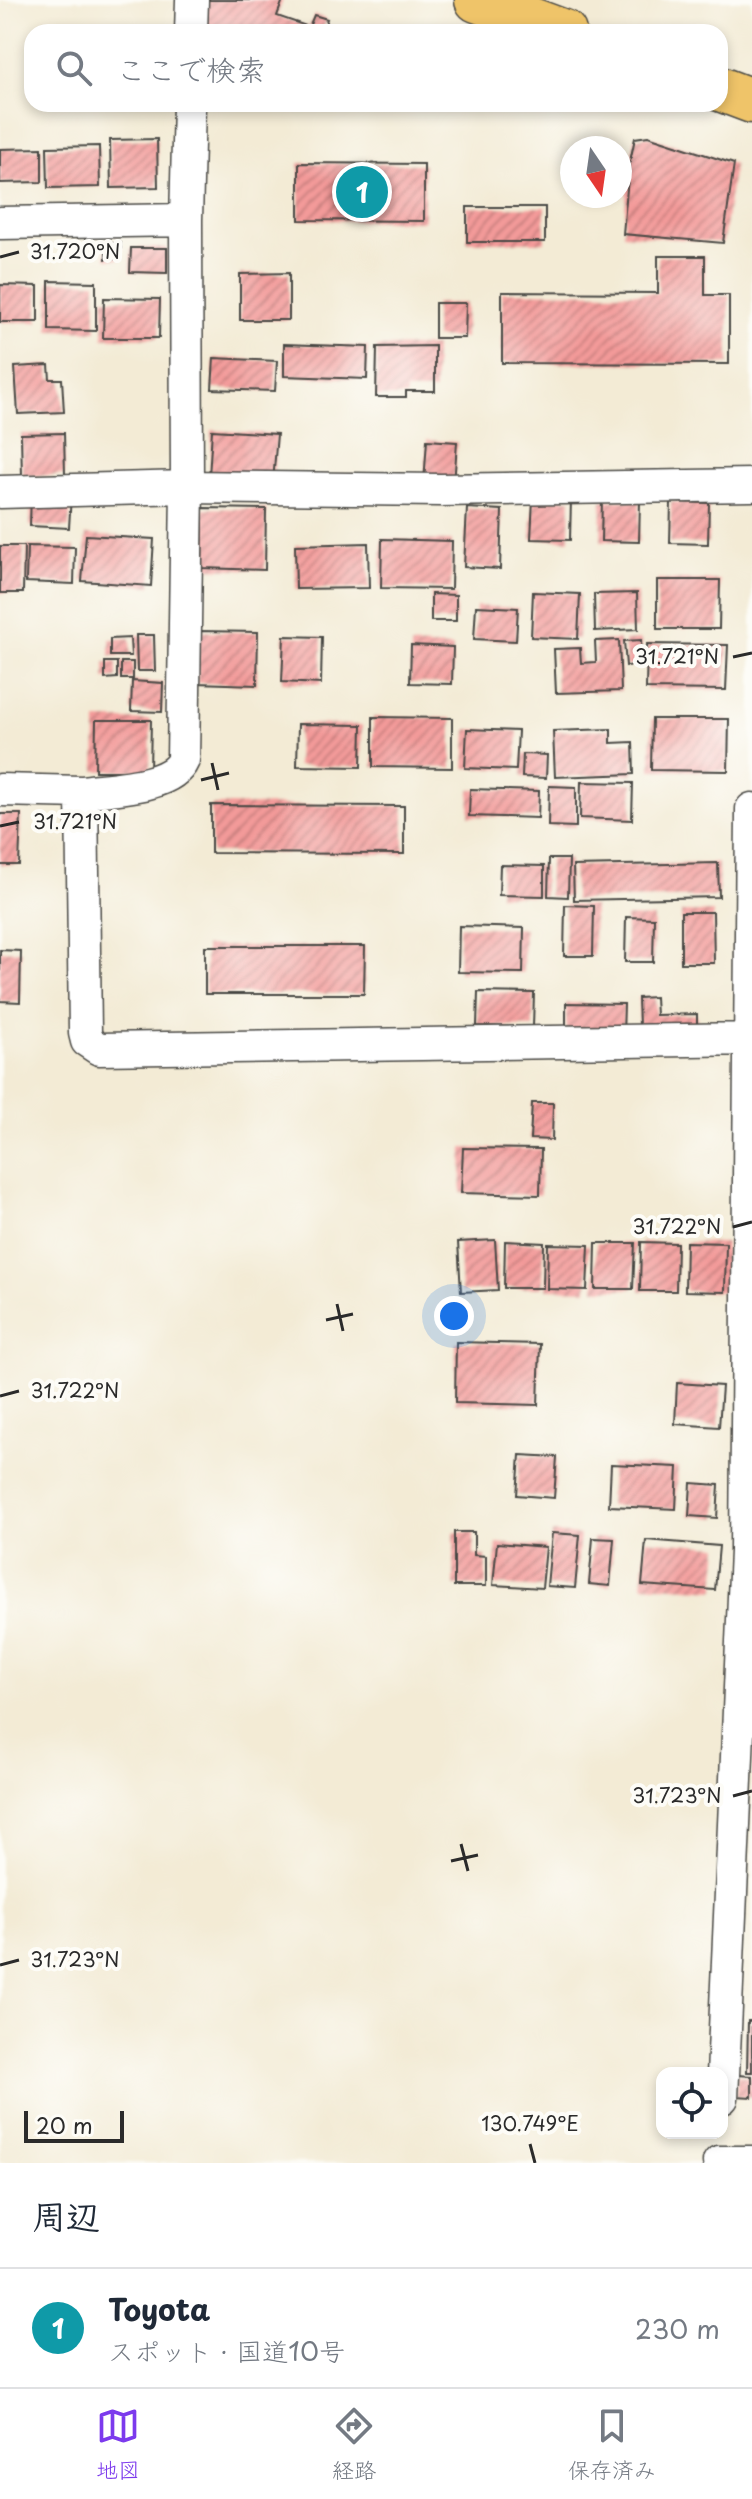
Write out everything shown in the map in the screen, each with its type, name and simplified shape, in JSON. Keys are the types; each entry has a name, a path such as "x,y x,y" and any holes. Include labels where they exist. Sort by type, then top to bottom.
{"highway":[{"path":"477,0 542,24"},
{"path":"728,92 752,101"}],"street":[{"path":"191,24 192,0"},
{"path":"0,790 82,792 159,780 175,773 183,760 189,112"},
{"path":"0,223 186,220"},
{"path":"0,492 187,487 440,490 752,485"},
{"path":"82,792 85,1033 87,1041 99,1049 751,1039"},
{"path":"724,2067 748,1597 752,809"},
{"path":"719,2153 752,2162"}],"building":[{"path":"208,0 283,0 277,16 300,24 204,24"},
{"path":"314,15 327,19 325,24 310,24"},
{"path":"648,136 734,164 723,243 623,234 625,208 632,208 635,138"},
{"path":"157,139 158,187 111,188 110,140"},
{"path":"99,146 100,187 48,188 47,147"},
{"path":"42,148 42,182 0,183 0,149"},
{"path":"299,163 424,164 424,221 299,220"},
{"path":"467,207 545,207 545,242 467,242"},
{"path":"106,243 121,243 121,259 106,259"},
{"path":"131,248 167,248 167,273 130,272"},
{"path":"658,256 705,256 705,295 729,295 729,364 502,363 502,292 658,293"},
{"path":"289,273 289,320 240,320 240,274"},
{"path":"49,281 96,282 96,331 49,330"},
{"path":"0,285 38,286 38,322 0,322"},
{"path":"104,298 160,299 159,338 103,338"},
{"path":"435,303 466,303 465,338 435,338"},
{"path":"284,344 368,347 367,379 284,376"},
{"path":"435,346 435,391 406,391 406,397 376,397 377,347"},
{"path":"214,358 277,361 275,391 212,389"},
{"path":"49,365 50,379 62,379 64,412 18,414 15,367"},
{"path":"212,430 277,434 273,482 209,477"},
{"path":"64,433 65,475 22,476 21,434"},
{"path":"427,440 457,442 454,485 424,483"},
{"path":"31,494 71,495 69,528 30,526"},
{"path":"533,498 571,499 570,540 531,539"},
{"path":"602,500 640,501 639,542 601,541"},
{"path":"671,502 709,503 708,544 670,543"},
{"path":"203,508 266,509 265,570 202,568"},
{"path":"467,508 502,510 500,569 464,567"},
{"path":"86,535 154,539 151,586 82,581"},
{"path":"382,539 452,541 451,589 381,588"},
{"path":"368,543 369,588 296,589 295,545"},
{"path":"0,546 24,546 23,593 0,593"},
{"path":"27,546 75,547 74,584 26,582"},
{"path":"657,580 720,580 719,629 657,629"},
{"path":"533,592 580,594 578,639 531,637"},
{"path":"637,593 638,629 595,631 594,594"},
{"path":"431,594 456,595 456,621 431,621"},
{"path":"476,606 518,608 516,641 474,639"},
{"path":"199,631 258,632 257,685 197,683"},
{"path":"136,635 154,635 155,671 137,671"},
{"path":"284,636 322,637 321,684 282,682"},
{"path":"130,638 131,656 110,656 110,639"},
{"path":"619,640 621,691 556,693 554,649 580,648 581,663 596,662 595,641"},
{"path":"641,640 642,665 626,666 624,641"},
{"path":"647,644 728,645 726,690 646,689"},
{"path":"411,645 453,647 452,684 410,683"},
{"path":"105,662 117,662 117,678 105,679"},
{"path":"121,662 133,662 133,679 121,679"},
{"path":"132,681 163,683 162,712 131,711"},
{"path":"373,717 452,718 452,768 373,767"},
{"path":"652,719 729,719 728,771 651,770"},
{"path":"96,720 151,720 150,771 95,771"},
{"path":"298,724 362,725 361,767 297,766"},
{"path":"467,729 518,731 516,770 465,768"},
{"path":"611,729 611,743 633,742 634,774 555,777 553,731"},
{"path":"523,754 547,755 546,778 522,777"},
{"path":"581,782 633,783 632,820 580,818"},
{"path":"549,786 576,787 576,827 548,826"},
{"path":"470,789 539,791 538,818 469,816"},
{"path":"211,805 404,806 404,854 211,853"},
{"path":"0,814 21,814 19,865 0,865"},
{"path":"549,859 569,859 568,897 548,896"},
{"path":"718,863 719,897 574,900 573,866"},
{"path":"500,865 544,866 544,896 499,895"},
{"path":"565,905 594,906 593,956 564,956"},
{"path":"681,912 713,912 714,963 681,963"},
{"path":"626,917 654,918 653,962 625,962"},
{"path":"459,926 524,928 523,973 458,972"},
{"path":"205,946 365,946 364,994 205,994"},
{"path":"0,950 21,951 20,1002 0,1001"},
{"path":"478,992 534,993 533,1027 477,1026"},
{"path":"655,997 656,1015 697,1014 697,1030 639,1025 638,998"},
{"path":"566,1003 624,1004 623,1035 566,1033"},
{"path":"532,1103 553,1103 552,1140 530,1139"},
{"path":"463,1148 541,1149 540,1195 461,1193"},
{"path":"495,1240 498,1290 461,1292 458,1242"},
{"path":"505,1241 544,1243 543,1288 504,1288"},
{"path":"641,1242 677,1243 676,1291 640,1291"},
{"path":"686,1242 726,1243 725,1292 685,1291"},
{"path":"596,1243 635,1243 633,1289 595,1289"},
{"path":"548,1244 589,1245 587,1290 547,1289"},
{"path":"456,1342 540,1344 538,1405 455,1403"},
{"path":"677,1383 722,1386 719,1427 675,1424"},
{"path":"520,1455 557,1457 554,1498 517,1495"},
{"path":"611,1464 678,1467 676,1509 609,1506"},
{"path":"691,1483 719,1485 717,1518 689,1516"},
{"path":"454,1532 474,1532 474,1555 486,1556 486,1586 454,1586"},
{"path":"552,1533 580,1535 575,1588 547,1586"},
{"path":"593,1538 614,1539 610,1586 589,1584"},
{"path":"646,1540 719,1546 715,1590 642,1585"},
{"path":"497,1543 546,1547 542,1588 493,1585"},
{"path":"748,2021 752,2021 752,2072 747,2072"},
{"path":"737,2075 752,2076 752,2097 736,2096"}],"place":[{"name":"Toyota","path":"362,192"}]}
